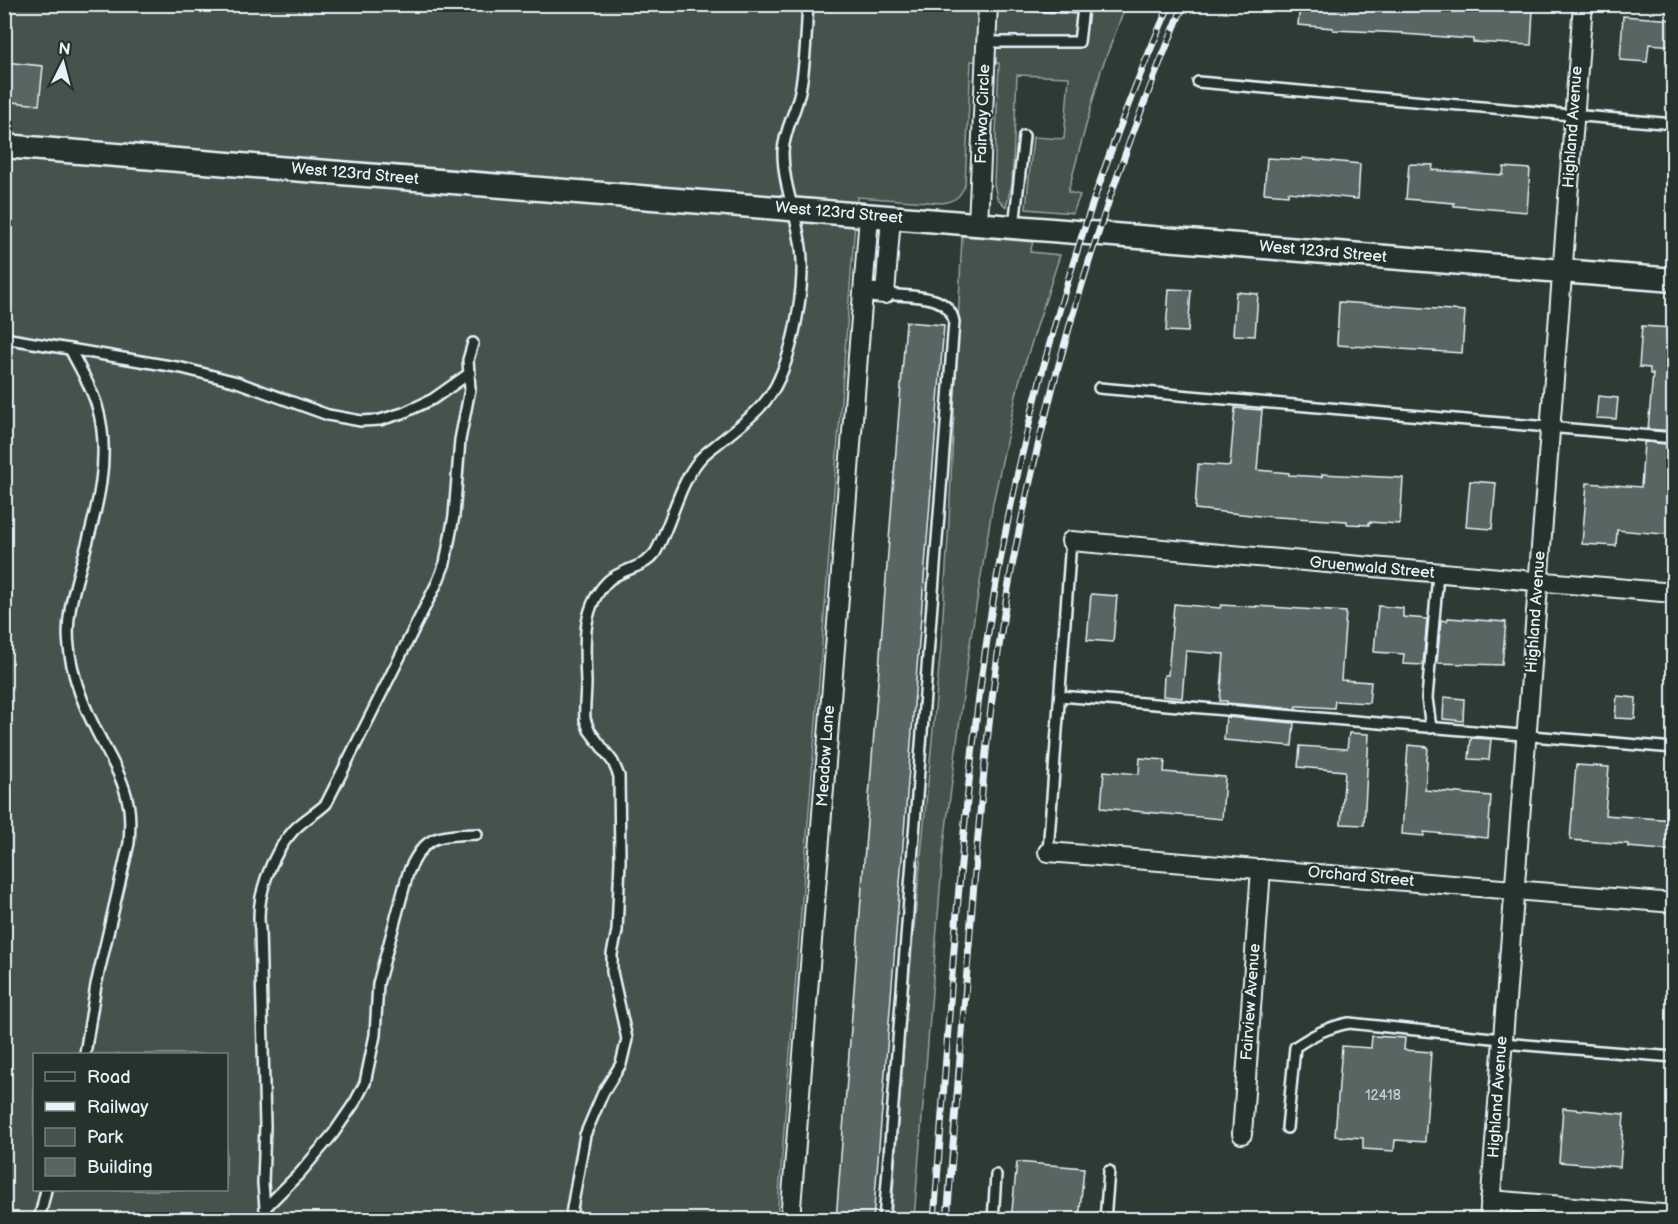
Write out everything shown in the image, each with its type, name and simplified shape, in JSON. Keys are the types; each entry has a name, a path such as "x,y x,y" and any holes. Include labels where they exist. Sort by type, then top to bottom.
{"street":[{"name":"Fairway Circle","path":"978,224 988,4"},
{"name":"Highland Avenue","path":"1489,1220 1583,4"},
{"name":"West 123rd Street","path":"4,146 1674,280"},
{"name":"Meadow Lane","path":"790,1220 864,292 880,216"},
{"path":"864,292 885,294 880,216"},
{"name":"Gruenwald Street","path":"1071,541 1674,593"},
{"name":"Orchard Street","path":"1048,852 1674,903"},
{"name":"Fairview Avenue","path":"1242,1134 1261,869"},
{"path":"1490,1200 1674,1215"}],"lane":[{"path":"570,1220 585,1135 603,1093 621,1064 627,1039 612,972 612,954 617,931 620,861 619,776 613,762 589,730 585,719 587,618 596,598 607,582 618,574 650,560 663,540 692,469 702,456 752,417 769,398 779,380 795,328 801,277 800,239 791,209 784,171 784,137 800,92 804,68 808,4"},
{"path":"986,42 1079,42 1083,8 1012,4"},
{"path":"1198,82 1674,124"},
{"path":"1014,227 1024,136"},
{"path":"884,1220 954,322 949,308 938,301 885,294"},
{"path":"4,338 182,368 237,381 328,415 361,421 380,420 433,399 470,373"},
{"path":"266,1220 262,1183 265,1126 260,930 257,916 259,900 264,883 284,840 326,804 438,581 451,541 460,440 470,389 468,360 473,343"},
{"path":"70,349 97,405 101,424 102,453 100,489 94,522 68,620 69,644 73,671 81,698 122,780 130,822 129,843 96,985 85,1053"},
{"path":"1099,388 1674,438"},
{"path":"1048,852 1071,541"},
{"path":"1431,728 1427,698 1438,574"},
{"path":"1060,696 1674,748"},
{"path":"265,1208 300,1173 333,1134 365,1083 375,1035 378,984 408,873 415,857 422,847 442,837 477,834"},
{"path":"1287,1128 1295,1047 1314,1034 1348,1023 1502,1041 1674,1057"},
{"path":"1105,1220 1109,1171"},
{"path":"993,1220 996,1174"},
{"path":"39,1220 46,1191"}],"green space":[{"path":"5,5 1126,5 1101,70 1068,192 1080,195 1073,213 1026,209 1033,137 1064,139 1069,77 1017,75 1012,184 1006,207 997,198 994,184 999,63 971,61 965,185 954,200 942,203 857,197 777,1219 5,1220"},
{"path":"962,236 1033,242 1030,252 1060,255 1019,382 993,503 969,649 943,852 914,1219 891,1220 907,1002 941,646"}],"building":[{"path":"1300,4 1464,4 1464,7 1533,10 1531,45 1473,42 1473,39 1403,33 1333,30 1333,28 1298,25"},
{"path":"1623,16 1674,20 1674,46 1649,44 1647,62 1620,60"},
{"path":"4,62 43,66 39,105 4,101"},
{"path":"1267,158 1302,160 1302,158 1360,164 1358,199 1288,192 1288,195 1264,193"},
{"path":"1409,164 1433,165 1432,170 1503,175 1504,167 1530,169 1527,212 1454,206 1454,203 1406,199"},
{"path":"1169,289 1191,290 1188,332 1166,331"},
{"path":"1236,292 1258,294 1255,336 1233,335"},
{"path":"1339,302 1465,311 1462,353 1337,345"},
{"path":"906,322 944,325 873,1220 836,1220"},
{"path":"1642,326 1672,328 1667,398 1674,398 1674,431 1648,429 1653,374 1650,374 1650,368 1639,367"},
{"path":"1598,396 1618,398 1616,419 1596,418"},
{"path":"1235,408 1262,410 1257,470 1322,477 1322,474 1403,478 1400,524 1369,522 1369,525 1347,524 1347,521 1260,516 1195,509 1198,464 1230,466"},
{"path":"1644,443 1674,445 1674,535 1617,530 1616,546 1582,544 1587,483 1641,487"},
{"path":"1470,481 1496,483 1492,529 1466,527"},
{"path":"1091,594 1117,596 1113,642 1087,640"},
{"path":"1174,604 1220,608 1221,605 1256,606 1346,612 1341,680 1371,682 1369,703 1335,701 1334,708 1296,706 1295,709 1227,703 1227,701 1220,701 1224,654 1186,651 1182,698 1163,696 1164,675 1168,675"},
{"path":"1378,606 1403,608 1403,617 1427,619 1423,665 1403,664 1404,654 1374,652"},
{"path":"1448,618 1506,622 1502,665 1437,663 1441,620 1447,621"},
{"path":"1617,696 1636,698 1635,719 1615,718"},
{"path":"1444,697 1464,699 1463,721 1443,719"},
{"path":"1226,717 1294,723 1292,746 1224,740"},
{"path":"1349,733 1369,734 1364,825 1341,824 1345,771 1298,767 1300,746 1347,749"},
{"path":"1471,738 1491,739 1489,760 1469,759"},
{"path":"1408,745 1428,747 1425,790 1491,796 1488,838 1424,832 1424,836 1402,834"},
{"path":"1140,758 1165,760 1164,772 1225,777 1222,819 1101,808 1104,771 1139,774"},
{"path":"1576,765 1609,767 1605,815 1674,820 1674,851 1628,847 1628,844 1570,840"},
{"path":"1372,1036 1405,1038 1404,1050 1431,1052 1425,1142 1395,1140 1394,1151 1363,1149 1363,1138 1335,1136 1342,1046 1371,1048"},
{"path":"1563,1108 1624,1114 1620,1167 1559,1162"},
{"path":"1017,1162 1084,1168 1079,1220 1011,1220"}],"railway":[{"path":"934,1220 968,794 985,653 1014,488 1056,322 1081,240 1108,159 1170,4"},
{"path":"947,1220 983,781 992,697 1011,572 1043,427 1082,284 1129,143 1184,4"}]}
